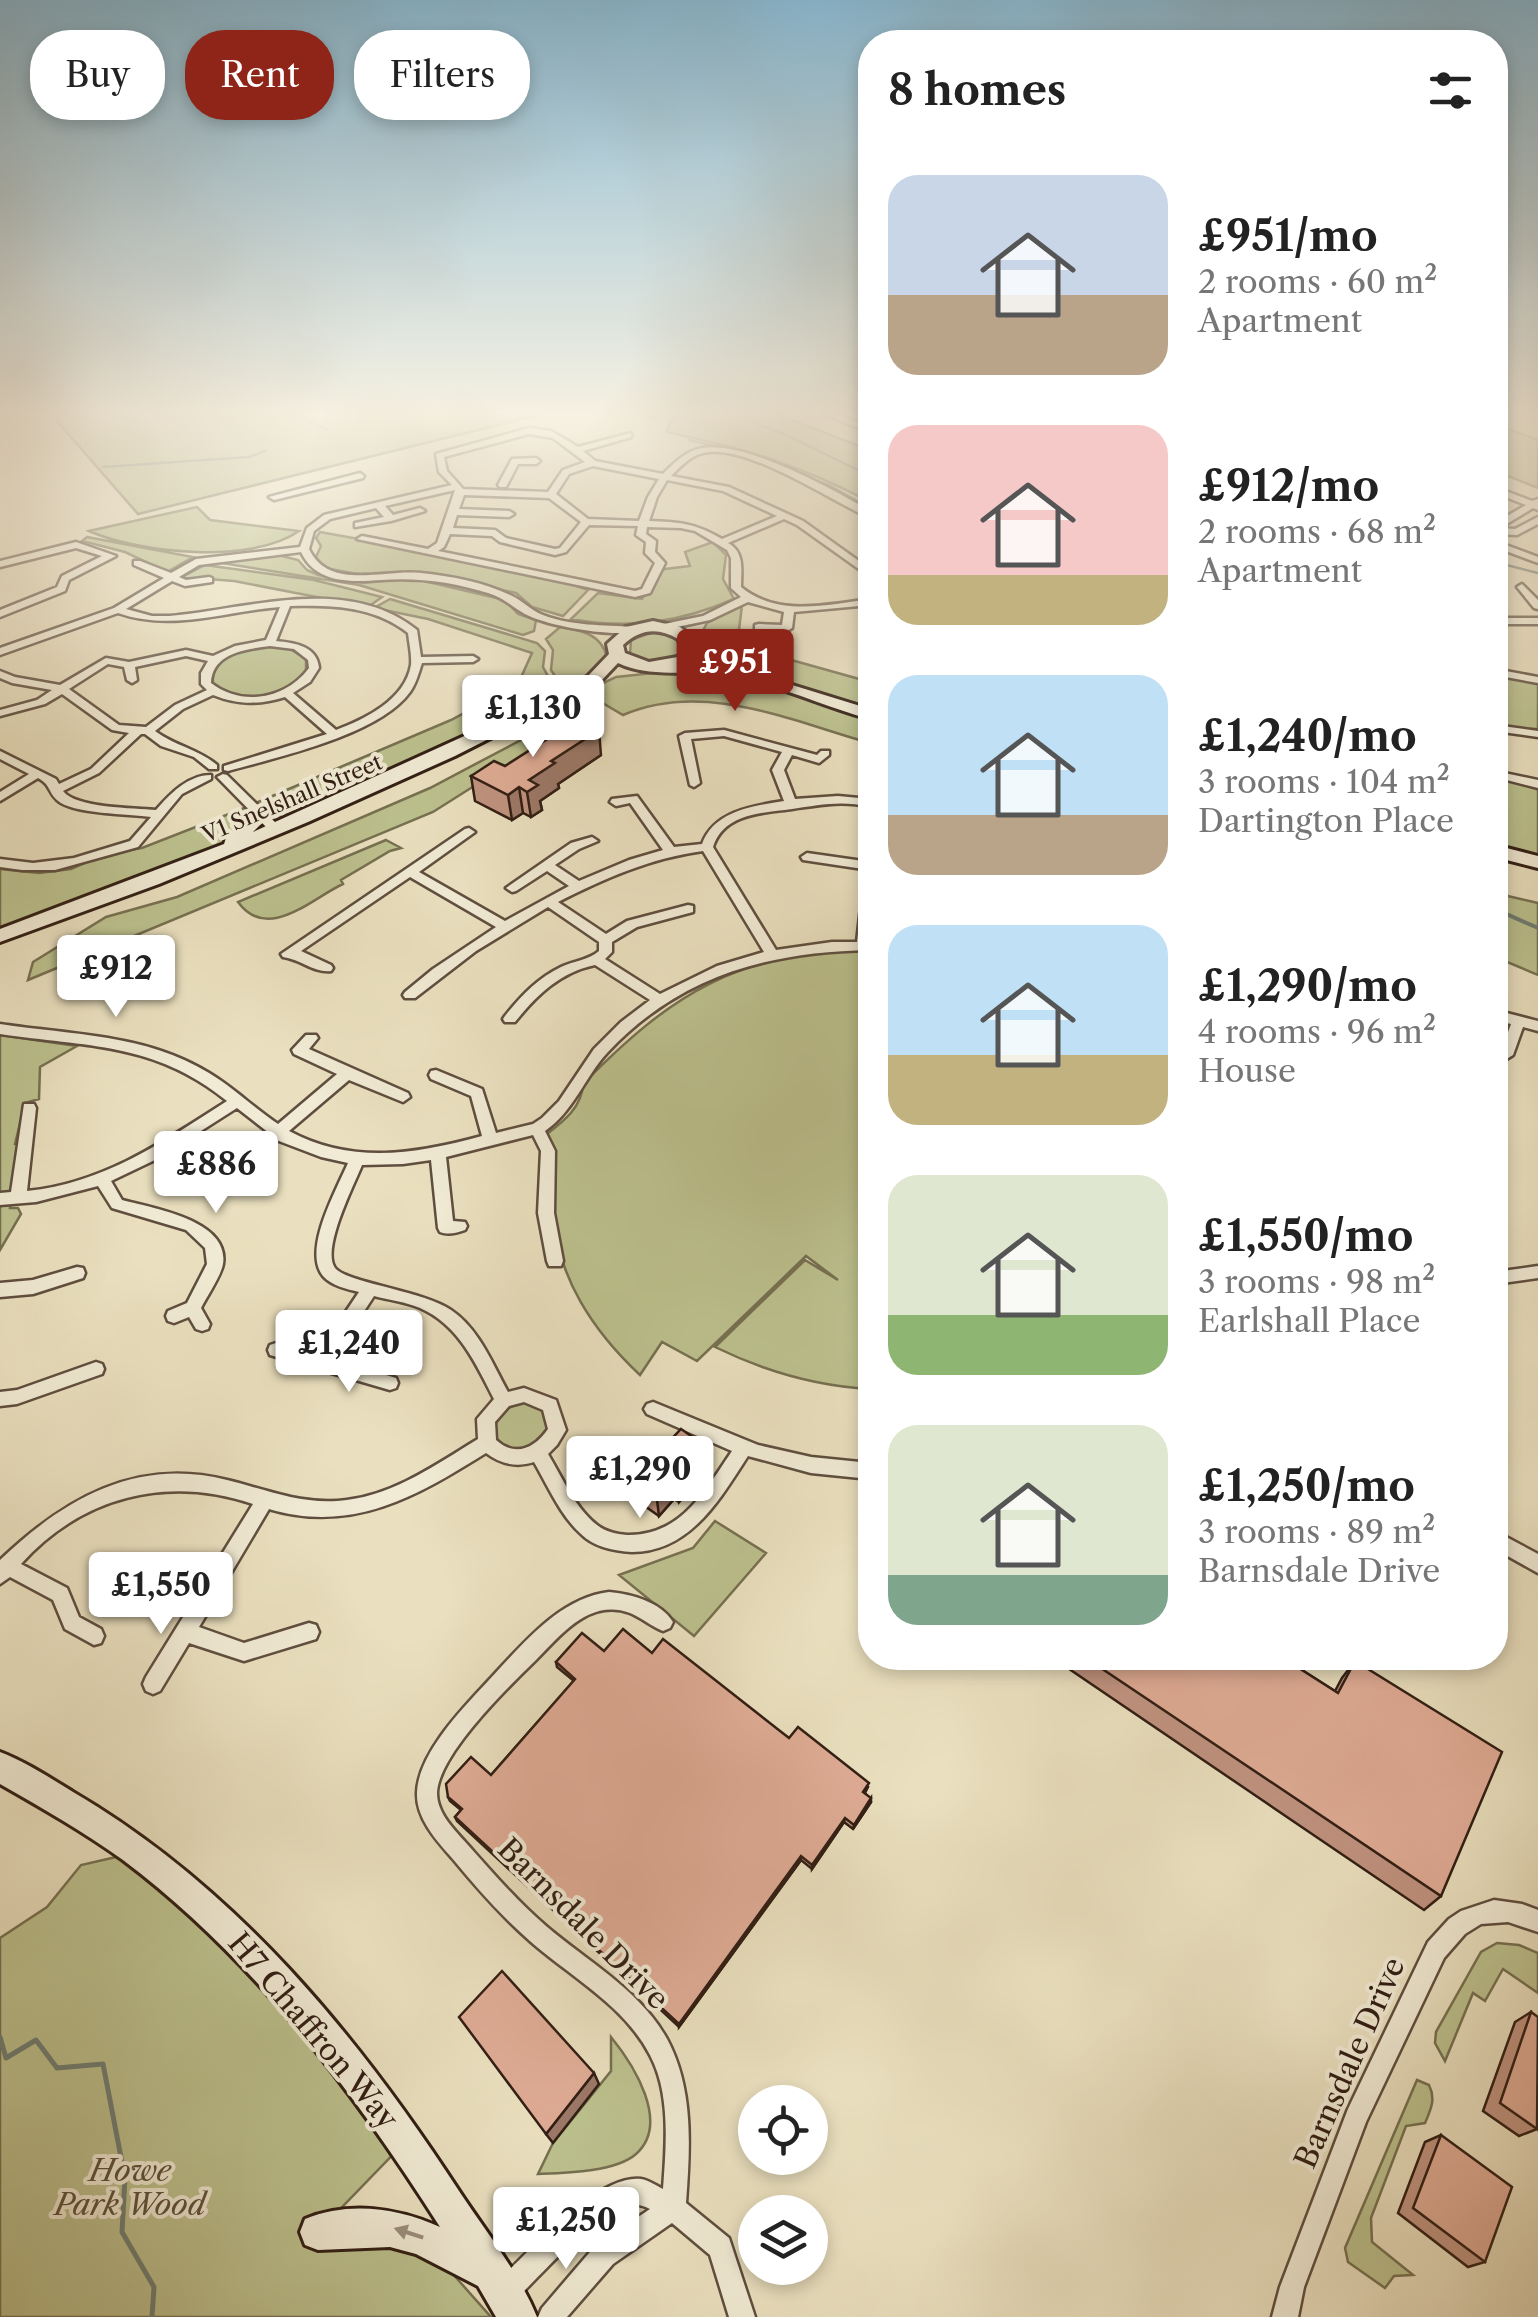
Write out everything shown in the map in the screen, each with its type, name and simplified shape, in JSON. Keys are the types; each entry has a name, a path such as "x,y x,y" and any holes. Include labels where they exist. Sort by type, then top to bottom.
{"street":[{"path":"322,520 310,530 304,548 312,565 323,572 365,580 421,576 507,596 529,612 579,626 634,630 663,627 706,618 746,599"},
{"path":"358,525 380,520"},
{"path":"430,552 441,545 450,520"},
{"path":"362,539 636,594 646,591 660,563 650,553 651,541 642,536 644,520"},
{"path":"724,541 774,520"},
{"path":"788,520 824,538 858,565"},
{"path":"1508,532 1517,532 1538,520"},
{"path":"447,531 495,533 503,540 555,552 563,550 586,522 681,525 724,541 736,558 736,588 746,599 789,608 858,603"},
{"path":"0,564 84,546 111,556 65,578 61,588 0,614"},
{"path":"0,652 118,610 204,560 304,548"},
{"path":"1508,549 1538,560"},
{"path":"536,572 555,552"},
{"path":"136,563 185,583 209,580"},
{"path":"1522,587 1538,606"},
{"path":"0,864 30,868 67,864 108,848 134,844 178,792 210,772 226,772 312,743 389,708 414,680 419,660 412,632 382,613 336,602 254,606 203,617 152,620 118,610"},
{"path":"270,643 285,606"},
{"path":"758,627 788,628 789,608"},
{"path":"670,665 706,618"},
{"path":"1508,621 1538,620"},
{"path":"579,626 641,667"},
{"path":"663,627 731,672 858,710"},
{"name":"V1 Snelshall Street","path":"593,680 634,630"},
{"path":"56,790 95,772 140,729 212,692 238,700 286,693 310,677 313,659 297,646 270,643 240,648 216,660 205,676 212,692"},
{"path":"0,713 41,702 106,662 128,664 186,653 216,660"},
{"path":"419,660 475,659"},
{"path":"128,664 132,680"},
{"name":"V1 Snelshall Street","path":"0,936 276,830 408,772 593,680 641,667 670,665 731,672"},
{"path":"0,674 12,680 62,689 116,728 140,729 166,744 198,755 210,772"},
{"path":"1508,674 1538,680"},
{"path":"286,693 334,734"},
{"path":"1508,730 1538,734"},
{"path":"674,774 692,778 693,763 685,736 724,733 819,760 825,753"},
{"path":"312,743 324,758"},
{"path":"789,750 778,770 792,805"},
{"path":"0,754 52,781 62,799 76,805 158,814"},
{"path":"226,772 276,830"},
{"path":"0,798 37,774"},
{"path":"1508,777 1538,784"},
{"path":"707,847 718,826 741,815 846,798 858,800"},
{"path":"616,802 633,800 642,808 670,852"},
{"path":"213,856 261,815"},
{"path":"326,968 289,953 470,832"},
{"path":"512,888 575,846 592,841"},
{"path":"410,995 453,960 577,886 670,852 707,847"},
{"path":"707,847 772,954"},
{"path":"1508,854 1538,862"},
{"path":"815,863 858,865"},
{"path":"547,865 577,886"},
{"path":"410,872 506,927"},
{"path":"548,901 606,940"},
{"path":"606,940 632,924 688,909"},
{"path":"510,1019 530,992 576,963 597,960 606,952 606,940"},
{"path":"0,1029 84,1036 146,1049 196,1072 276,1134 306,1149 356,1159 400,1161 537,1129 552,1121 600,1052 660,1000 706,975 772,954 858,947"},
{"path":"453,960 466,973"},
{"path":"597,960 660,1000"},
{"path":"1508,1020 1538,1026"},
{"path":"1508,1051 1518,1023"},
{"path":"311,1038 299,1050 403,1097"},
{"path":"276,1134 347,1073"},
{"path":"436,1074 477,1093 490,1138"},
{"path":"0,1198 54,1195 104,1181 138,1165 236,1102"},
{"path":"18,1198 29,1108"},
{"path":"537,1129 548,1151 546,1213 555,1261"},
{"path":"438,1155 446,1228 459,1226"},
{"path":"356,1159 322,1249 324,1267 336,1278 438,1308 461,1327 504,1400"},
{"path":"104,1181 117,1204 191,1225 213,1246 214,1264 197,1316 174,1316"},
{"path":"1508,1276 1533,1272 1538,1290"},
{"path":"0,1290 33,1287 77,1273"},
{"path":"321,1363 370,1289"},
{"path":"276,1350 390,1383"},
{"path":"0,1399 17,1397 96,1369"},
{"path":"534,1396 555,1412 556,1430 538,1453 504,1456 487,1443 486,1419 504,1400 534,1396"},
{"path":"654,1409 742,1450 802,1464 858,1470"},
{"path":"94,1636 72,1622 60,1594 6,1561 39,1534 114,1492 152,1483 216,1484 264,1502 330,1510 382,1500 487,1443"},
{"path":"538,1453 586,1529 612,1542 642,1546 676,1535 713,1493 742,1450"},
{"path":"153,1684 264,1502"},
{"path":"1508,1547 1538,1564"},
{"name":"Barnsdale Drive","path":"663,1622 642,1605 606,1599 589,1602 562,1621 439,1752 426,1791 435,1820 534,1931 598,1978 647,2030 668,2070 676,2124 674,2208"},
{"path":"185,1632 244,1652 309,1632"},
{"name":"H7 Chaffron Way","path":"0,1767 85,1815 138,1852 214,1916 314,2022 406,2141 504,2295"},
{"name":"Barnsdale Drive","path":"1286,2317 1292,2288 1356,2117 1436,1950 1452,1928 1471,1914 1511,1911 1538,1921"},
{"path":"318,2232 367,2224 412,2231 504,2295 591,2210 616,2196 640,2191 674,2208 720,2247 742,2317"},
{"path":"550,2317 604,2254 674,2208"}],"green space":[{"path":"138,520 211,520 299,531 254,548 196,552 137,545 89,531"},
{"path":"320,532 536,571 588,590 563,616 532,607 516,593 421,572 368,576 325,568 316,557 321,546 316,538"},
{"path":"87,537 193,557 167,572 125,552 82,541"},
{"path":"713,542 726,555 723,579 734,599 655,622 614,624 571,619 598,593 642,599 657,570 690,566 685,552"},
{"path":"274,554 298,560 318,575 364,583 411,578 505,600 518,614 536,620 534,631 523,635 359,585 209,561"},
{"path":"205,565 314,580 382,597 368,607 234,581 182,577"},
{"path":"390,599 537,643 545,651 543,667 550,680 555,676 551,670 553,650 546,639 560,627 595,638 607,658 601,671 565,691 290,816 276,815 258,802 451,720 518,684 532,653 428,619 374,608"},
{"path":"742,605 738,638 777,656 858,679 858,705 725,664 705,649 699,638 707,623"},
{"path":"653,632 678,637 684,646 667,660 645,660 630,654 631,640"},
{"path":"275,646 290,649 306,659 306,673 261,696 235,696 213,683 218,664 225,658 244,650"},
{"path":"682,670 730,675 858,715 858,739 778,715 716,703 654,705 623,715 584,692 616,677"},
{"path":"1508,674 1538,680 1538,729 1508,728"},
{"path":"559,720 584,730 493,774 433,812 28,980 33,962 106,917 177,897 430,788"},
{"path":"1508,777 1538,784 1538,856 1508,848"},
{"path":"244,808 250,819 234,837 210,852 0,931 0,869 39,873 71,869 109,852 142,848"},
{"path":"386,840 401,848 341,880 343,884 290,914 263,918 250,914 238,902"},
{"path":"1508,896 1538,903 1538,975 1508,962"},
{"path":"858,952 858,1388 791,1376 715,1347 805,1260 838,1280 806,1256 697,1361 662,1342 640,1375 593,1322 570,1280 556,1235 555,1166 547,1134 571,1113 583,1084 615,1052 678,1002 745,969 824,953"},
{"path":"0,1035 77,1046 40,1067 39,1099 25,1103 15,1144 20,1145 10,1208 18,1208 21,1214 0,1250"},
{"path":"526,1402 543,1408 551,1421 547,1437 524,1451 506,1448 495,1437 498,1418 507,1409"},
{"path":"715,1521 766,1553 694,1636 619,1575 693,1548"},
{"name":"Howe Park Wood","path":"138,1852 406,2141 319,2231 391,2242 444,2264 491,2317 0,2317 0,1938 47,1907 81,1865"},
{"path":"1497,1943 1519,1945 1538,1953 1538,1993 1503,1969 1485,2001 1473,1993 1445,2061 1435,2043 1436,2032 1481,1952"},
{"path":"611,2037 645,2094 650,2126 646,2141 636,2154 616,2165 538,2174 553,2143 611,2071"},
{"path":"1417,2080 1429,2085 1431,2109 1425,2123 1406,2126 1371,2218 1372,2242 1413,2275 1394,2276 1385,2288 1348,2262 1345,2248"}],"building":[{"path":"577,720 599,730 551,761 555,763 529,780 538,785 527,792 519,787 508,795 471,776 494,761 505,766"},
{"path":"681,1429 710,1449 677,1486 672,1482 657,1500 636,1485 652,1467 648,1464"},
{"path":"623,1629 652,1653 663,1639 789,1738 798,1727 869,1783 863,1792 871,1798 854,1825 845,1818 812,1865 801,1856 679,2024 455,1817 462,1809 448,1797 446,1784 471,1757 491,1775 575,1679 556,1662 582,1633 604,1651"},
{"path":"1104,1670 1302,1670 1338,1693 1350,1670 1370,1670 1502,1752 1441,1896"},
{"path":"502,1971 594,2073 546,2134 459,2017"},
{"path":"1531,2012 1538,2017 1537,2129 1500,2103"},
{"path":"1441,2135 1512,2187 1485,2262 1413,2208"}],"waterway":[{"path":"1508,565 1538,573"},
{"path":"1508,915 1538,928"},
{"path":"0,2037 6,2058 36,2040 57,2068 103,2064 125,2178 122,2232 154,2287 152,2317"}]}
